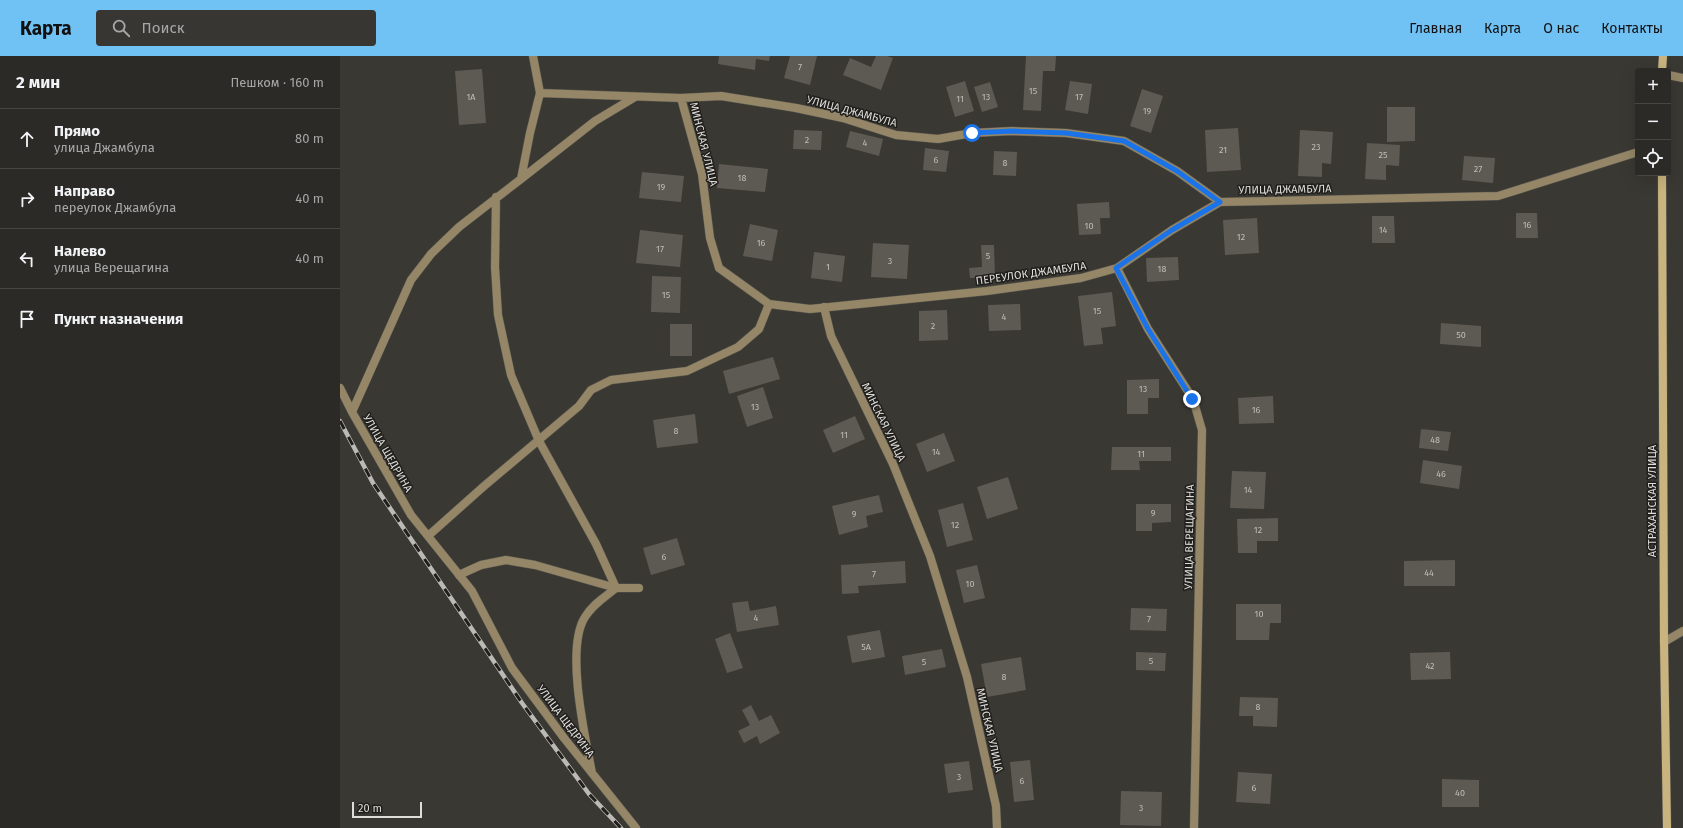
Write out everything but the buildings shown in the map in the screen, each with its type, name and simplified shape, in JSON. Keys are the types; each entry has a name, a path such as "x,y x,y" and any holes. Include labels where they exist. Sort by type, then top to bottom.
{"main road":[{"path":"1662,68 1663,56"},
{"name":"АСТРАХАНСКАЯ УЛИЦА","path":"1662,176 1664,642 1667,828"}],"street":[{"path":"521,179 530,133 540,94 533,56"},
{"path":"1671,76 1683,78"},
{"name":"УЛИЦА ДЖАМБУЛА","path":"540,94 681,98 721,96 796,108 843,118 896,135 938,139 972,133 1012,131 1066,133 1124,141 1177,171 1220,202 1498,196 1635,153"},
{"name":"УЛИЦА ЩЕДРИНА","path":"636,97 595,121 459,227 431,254 411,280 352,412 411,515 472,591 512,668 636,828"},
{"name":"МИНСКАЯ УЛИЦА","path":"681,98 702,174 710,238 719,268 769,304 810,309 824,307 831,336 893,464 930,556 967,677 996,806 997,828"},
{"path":"496,197 495,268 498,315 511,375 539,441 596,544 616,588"},
{"name":"ПЕРЕУЛОК ДЖАМБУЛА","path":"824,307 987,291 1081,278 1116,268 1172,230 1220,202"},
{"name":"УЛИЦА ВЕРЕЩАГИНА","path":"1116,268 1148,329 1192,399 1202,430 1194,828"},
{"path":"428,536 483,487 580,406 591,390 611,380 688,371 738,346 759,329 769,304"},
{"path":"340,388 352,412"},
{"path":"459,575 482,565 506,560 535,565 616,588 639,588"},
{"path":"592,773 583,729 577,674 578,640 584,618 594,605 616,588"},
{"path":"1664,642 1683,630"}],"railway":[{"path":"340,421 373,483 522,703 589,794 621,828"}],"route":[{"path":"972,133 1012,131 1066,133 1124,141 1177,171 1220,202 1172,230 1116,268 1148,329 1192,399"}]}
